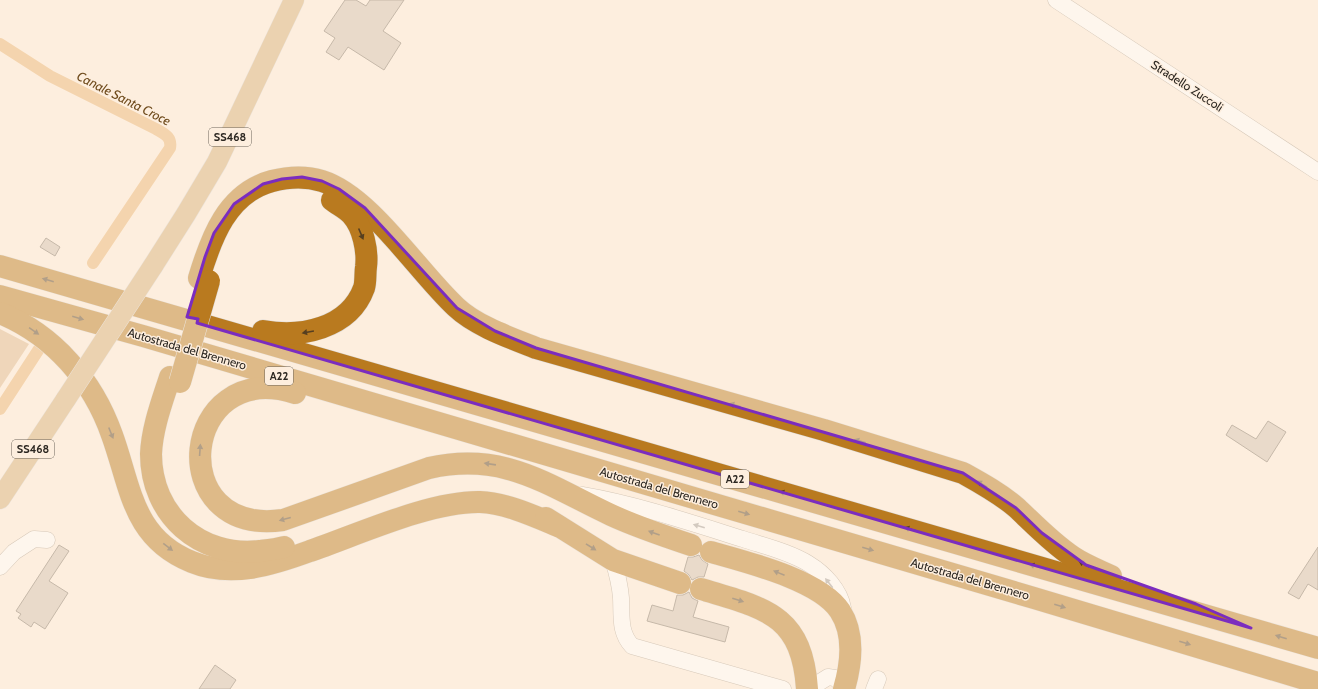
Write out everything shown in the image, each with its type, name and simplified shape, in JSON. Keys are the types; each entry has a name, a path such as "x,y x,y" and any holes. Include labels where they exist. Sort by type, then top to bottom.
{"highway":[{"path":"808,689 804,664 798,646 791,632 782,623 758,606 613,560 558,526 522,501 499,493 464,488 448,490 396,506 280,548 252,552 224,550 199,541 182,528 164,506 153,480 151,454 153,438 175,379 204,280 214,233 234,204 247,192 263,184 282,178 302,177 322,181 339,188 365,208 423,274 457,308 495,331 536,348 846,437 956,471 982,483 1010,504 1042,533 1086,565 1118,579 1196,604 1251,628"},
{"path":"153,310 276,334 295,334 317,330 343,317 354,305 364,288 368,253 362,235 352,215 326,196 299,189 269,194 244,210 228,232 204,280"},
{"name":"A22","path":"0,266 1318,648"},
{"name":"Autostrada del Brennero","path":"0,296 150,338 1318,683"},
{"path":"0,313 18,320 37,332 64,355 80,374 93,394 112,434 133,505 144,522 165,546 180,556 193,562 212,568 227,570 277,563 404,518 444,506 467,503 482,502 524,512 558,526"},
{"path":"175,379 164,443 164,472 167,485 172,497 188,518 200,528 228,540 242,542 264,540 293,532 426,483 459,477 483,478 565,492"},
{"path":"558,458 336,405 292,392 267,388 247,391 230,399 212,414 203,433 199,458 203,478 209,491 218,503 227,511 240,517 266,522 283,520 429,468 449,464 489,464 509,468 545,482 612,516 654,533 768,568 825,596 840,612 848,631 851,650 849,672 845,688"}],"main road":[{"name":"SS468","path":"0,499 186,214 217,162 294,0"}],"street":[{"name":"Stradello Zuccoli","path":"1056,0 1318,172"},
{"path":"565,492 604,499 707,528 807,562 820,571 832,586 843,605 848,631"},
{"path":"0,567 14,552 34,539 47,540"},
{"path":"613,560 620,588 622,628 627,641 632,646 783,689"},
{"path":"808,689 828,677 835,678 845,688"}],"highlighted area":[{"path":"302,177 322,181 339,189 365,208 457,308 495,331 536,348 963,473 1016,508 1042,533 1086,565 1196,604 1251,628 1034,566 197,323 198,319 187,317 205,257 214,233 234,204 263,184 282,179"}],"shaded area":[{"path":"0,329 29,344 0,388"}],"building":[{"path":"345,0 356,0 366,6 370,0 404,0 383,31 401,43 384,70 348,47 339,60 326,52 335,38 324,31"},
{"path":"46,238 60,247 55,256 40,247"},
{"path":"1268,421 1286,432 1267,462 1226,435 1232,425 1256,439"},
{"path":"59,545 69,551 49,581 68,593 45,629 34,622 31,627 18,618 21,614 16,611"},
{"path":"1318,547 1318,590 1308,584 1299,599 1288,593"},
{"path":"699,555 702,560 708,564 704,577 698,577 692,580 684,571 688,557"},
{"path":"689,592 692,598 698,601 693,617 729,627 725,642 647,621 652,605 673,611 677,595 683,595"},
{"path":"215,665 236,680 230,689 199,689"}],"waterway":[{"name":"Canale Santa Croce","path":"0,44 50,76 156,129 169,138 170,148 93,263"},
{"name":"Canale Santa Croce","path":"0,409 39,349"}]}
